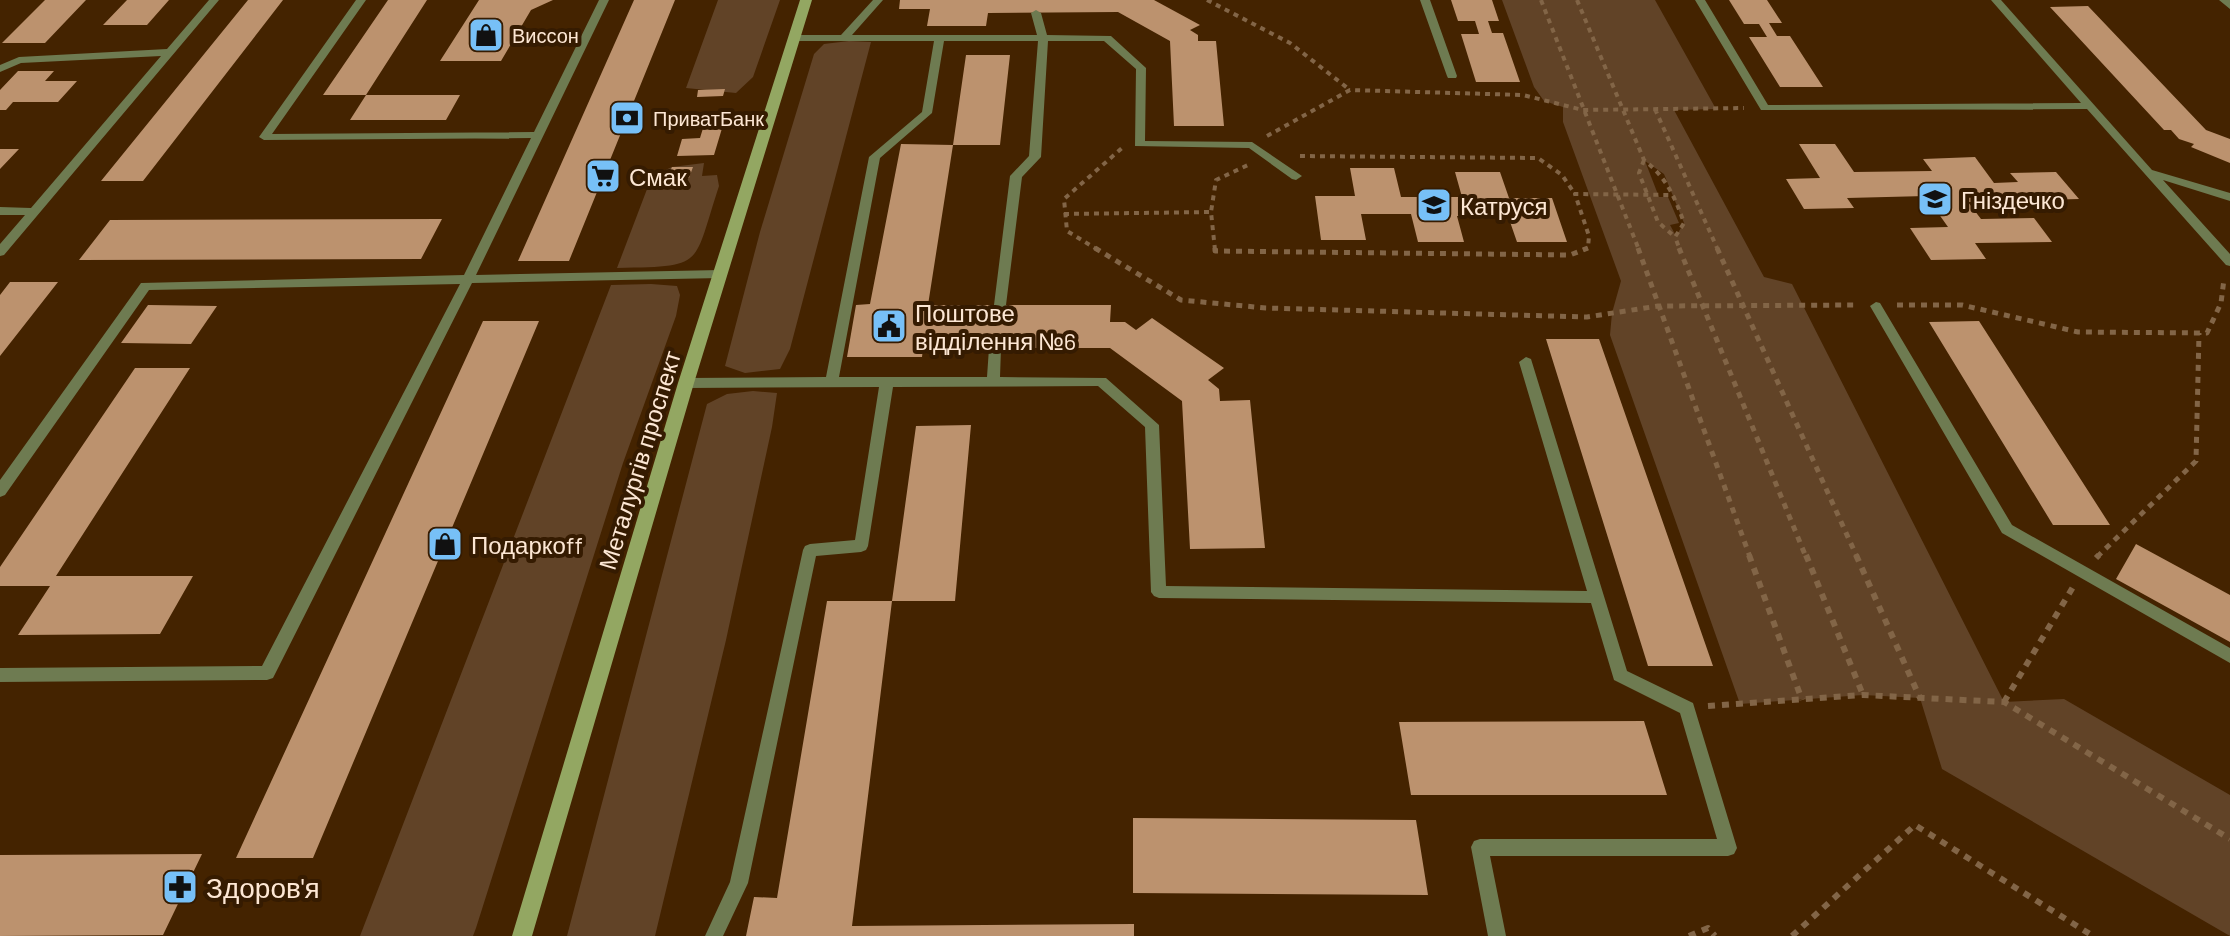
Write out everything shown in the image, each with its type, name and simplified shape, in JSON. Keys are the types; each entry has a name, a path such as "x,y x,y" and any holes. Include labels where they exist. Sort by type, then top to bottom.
{"street":[{"name":"Металургів проспект","path":"522,936 686,383 806,0"}],"lane":[{"path":"0,252 214,0"},
{"path":"361,0 264,137 538,135"},
{"path":"0,675 267,673 467,281 604,0"},
{"path":"844,38 878,0"},
{"path":"1425,0 1452,76"},
{"path":"1700,0 1765,108 2091,106"},
{"path":"1996,0 2228,260"},
{"path":"2224,0 2230,6"},
{"path":"1000,305 1016,176 1035,157 1043,38 1036,13"},
{"path":"795,38 1107,38 1141,68 1139,144 1252,145 1296,176"},
{"path":"832,381 875,157 927,113 939,39"},
{"path":"0,69 19,60 170,52"},
{"path":"2148,172 2230,197"},
{"path":"0,211 34,212"},
{"path":"0,491 145,286 721,274"},
{"path":"1876,306 2007,529 2230,656"},
{"path":"993,381 995,348"},
{"path":"1497,936 1480,847 1728,848 1687,708 1620,675 1526,362"},
{"path":"714,936 739,883 810,550 861,546 887,381"},
{"path":"686,383 1101,381 1152,425 1159,592 1596,597"}],"path":[{"path":"1207,0 1290,43 1350,90"},
{"path":"1541,0 1618,193 1802,700"},
{"path":"1577,0 1644,160 1664,174 1673,195 1684,223 1675,237"},
{"path":"1252,145 1350,90 1523,95 1583,110 1765,108"},
{"path":"1655,109 1920,698"},
{"path":"1139,144 1122,148 1064,199 1067,231 1181,300 1266,308 1587,317 1658,306 1703,304 1962,305 2078,332 2207,333 2221,303 2228,260"},
{"path":"1270,157 1538,158 1562,175 1575,194 1589,236 1588,248 1570,255 1215,251 1211,212 1216,180 1270,157"},
{"path":"1644,160 1639,173 1658,222 1675,237 1863,695"},
{"path":"1575,194 1673,195"},
{"path":"1064,214 1211,212"},
{"path":"2004,702 2082,572 2196,461 2199,333"},
{"path":"1687,708 1863,695 2004,702 2230,839"},
{"path":"1792,936 1915,825 2093,936"},
{"path":"1689,936 1708,928 1715,936"}],"shaded area":[{"path":"718,0 780,0 753,77 736,93 686,88"},
{"path":"1502,0 1655,0 1716,109 1674,110 1764,277 1792,284 2004,702 2064,699 2230,795 2230,936 1942,769 1920,698 1863,695 1740,704 1610,335 1612,313 1621,281 1563,122 1563,107 1544,101 1534,87","holes":["1645,161 1664,174 1684,223 1676,236 1670,225 1679,223 1668,197 1659,197"]},
{"path":"871,42 790,349 780,369 745,373 725,366 760,232 814,54 824,44"},
{"path":"704,163 702,176 717,175 719,186 704,233 691,257 667,266 617,268 652,176 672,167"},
{"path":"611,285 677,286 680,295 676,316 623,463 473,936 360,936"},
{"path":"753,391 777,393 772,427 726,640 655,936 567,936 707,404 727,394"}],"building":[{"path":"45,0 86,0 45,43 2,43"},
{"path":"127,0 169,0 147,25 103,25"},
{"path":"248,0 283,0 143,181 101,181"},
{"path":"388,0 427,0 366,95 323,95"},
{"name":"Виссон","path":"479,0 553,0 531,10 501,61 440,61"},
{"path":"634,0 675,0 569,261 518,261"},
{"path":"900,0 1154,0 1200,25 1190,30 1198,35 1198,41 1216,41 1224,126 1174,126 1170,41 1118,12 988,13 986,26 927,26 930,9 899,9"},
{"path":"1451,0 1492,0 1499,21 1488,21 1492,33 1503,33 1520,82 1476,82 1461,34 1479,34 1475,21 1458,21"},
{"path":"1729,0 1767,0 1782,23 1769,23 1777,36 1790,36 1823,87 1780,87 1749,37 1767,37 1759,24 1744,24"},
{"path":"2088,6 2206,130 2230,139 2230,163 2191,147 2194,144 2179,139 2171,130 2164,130 2050,7"},
{"path":"966,55 1010,55 1000,145 953,145"},
{"path":"18,71 54,71 45,81 77,81 58,102 13,102 6,110 0,110 0,90"},
{"path":"725,89 723,96 697,97 698,90"},
{"path":"366,95 460,95 446,120 350,120"},
{"path":"704,125 723,125 714,155 677,156 682,139 700,138"},
{"path":"901,144 953,145 928,305 1111,305 1110,322 1125,322 1136,330 1152,318 1224,368 1208,380 1219,389 1220,401 1250,400 1265,548 1190,549 1182,401 1110,348 923,348 922,357 847,357 856,305 870,304"},
{"path":"1799,144 1835,144 1854,172 1932,171 1923,159 1975,157 1994,183 2018,182 2010,173 2056,172 2079,199 1968,202 1981,219 2034,218 2052,242 1975,243 1986,259 1931,260 1910,228 1948,227 1926,196 1847,198 1854,208 1804,209 1786,179 1820,178"},
{"path":"0,149 19,149 0,169"},
{"path":"672,167 693,167 689,178 667,178"},
{"path":"1350,168 1394,168 1401,197 1462,197 1455,172 1500,172 1509,198 1552,198 1567,242 1517,242 1508,216 1457,216 1464,242 1418,242 1411,214 1361,214 1366,240 1321,240 1315,196 1355,196"},
{"path":"442,219 421,259 79,260 110,220"},
{"path":"10,282 58,282 0,356 0,295"},
{"path":"148,305 217,306 191,344 121,343"},
{"path":"483,321 539,321 313,858 236,858"},
{"path":"1979,321 2110,525 2053,525 1929,322"},
{"path":"1546,339 1599,339 1713,666 1648,666"},
{"path":"135,368 190,368 56,576 193,576 160,634 18,635 50,586 0,586 0,567"},
{"path":"971,425 955,601 892,601 916,426"},
{"path":"2136,544 2230,595 2230,642 2116,579"},
{"path":"827,601 892,601 852,926 1134,924 1134,936 746,936 754,897 777,898"},
{"path":"1644,721 1667,795 1411,795 1399,722"},
{"path":"1133,818 1416,820 1428,895 1133,893"},
{"path":"202,854 163,935 0,936 0,855"}],"place":[{"name":"Виссон","path":"486,35"},
{"name":"ПриватБанк","path":"627,118"},
{"name":"Смак","path":"603,176"},
{"name":"Гніздечко","path":"1935,199"},
{"name":"Катруся","path":"1434,205"},
{"name":"Поштове відділення №6","path":"889,326"},
{"name":"Подаркоff","path":"445,544"},
{"name":"Здоров'я","path":"180,887"}]}
